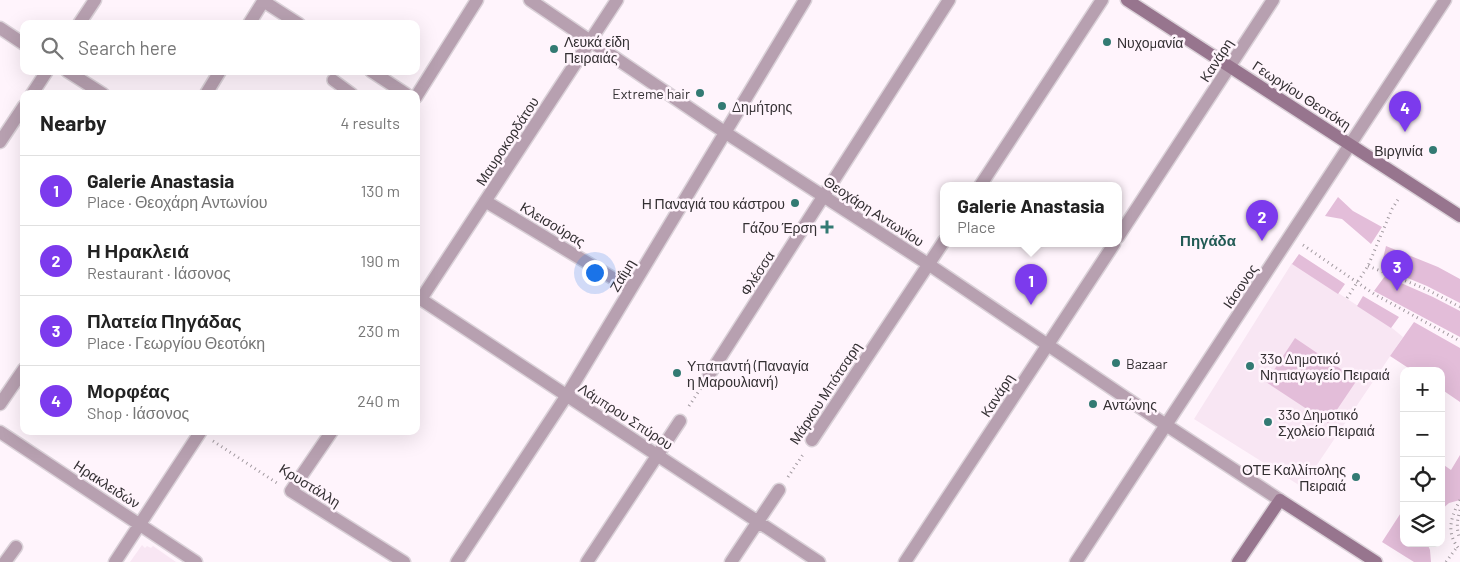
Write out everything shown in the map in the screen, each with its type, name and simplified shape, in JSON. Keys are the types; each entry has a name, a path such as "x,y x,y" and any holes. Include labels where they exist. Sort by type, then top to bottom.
{"street":[{"path":"82,20 95,0"},
{"path":"252,20 264,0 293,20"},
{"path":"420,91 477,0"},
{"name":"Θεοχάρη Αντωνίου","path":"530,0 726,133 928,264 1166,425 1376,562"},
{"name":"Μαυροκορδάτου","path":"420,296 485,201 617,0"},
{"name":"Ζαΐμη","path":"457,562 567,395 805,0"},
{"name":"Φλέσσα","path":"709,375 949,0"},
{"path":"983,182 1102,0"},
{"name":"Γεωργίου Θεοτόκη","path":"1127,0 1460,216"},
{"name":"Κανάρη","path":"1122,231 1273,0"},
{"name":"Ιάσονος","path":"1076,562 1445,0"},
{"path":"0,28 20,41"},
{"path":"35,90 44,75"},
{"path":"73,75 97,90"},
{"path":"208,90 218,75"},
{"path":"377,75 400,90"},
{"path":"0,142 20,112"},
{"name":"Κλεισούρας","path":"485,201 631,288"},
{"name":"Μάρκου Μπότσαρη","path":"812,440 940,247"},
{"name":"Κανάρη","path":"905,562 1112,247"},
{"name":"Λάμπρου Σπύρου","path":"420,298 819,562"},
{"path":"0,404 20,375"},
{"path":"587,562 680,421"},
{"name":"Ηρακλειδών","path":"0,432 196,562"},
{"path":"115,562 199,435"},
{"path":"291,491 329,435"},
{"path":"731,562 779,490"},
{"name":"Κρυστάλλη","path":"291,491 404,562"},
{"path":"1238,562 1280,500"},
{"path":"5,562 16,547"}],"lane":[{"path":"333,80 347,90"}],"path":[{"path":"1347,298 1368,266 1392,209 1409,182"},
{"path":"1290,237 1374,294 1460,341"},
{"path":"1368,266 1426,289 1460,307"},
{"path":"680,421 709,375"},
{"name":"Κρυστάλλη","path":"206,435 291,491"},
{"name":"Μάρκου Μπότσαρη","path":"779,490 812,440"},
{"path":"1446,562 1458,548 1450,529 1451,520 1460,500"},
{"path":"1460,510 1457,522 1457,533 1460,539"}],"shaded area":[{"path":"1338,197 1353,211 1382,227 1371,244 1342,219 1325,216"},
{"path":"1386,246 1438,267 1460,279 1460,303 1427,286 1381,267"},
{"path":"1299,254 1345,284 1338,294 1292,264"},
{"path":"1292,263 1403,337 1302,487 1194,419"},
{"path":"1385,276 1460,311 1460,337 1374,291"},
{"path":"1363,296 1399,317 1391,328 1357,306"},
{"path":"1414,322 1460,348 1460,402 1445,392 1445,367 1407,367 1390,356"},
{"path":"1295,338 1357,380 1328,423 1266,382"},
{"path":"1460,455 1460,500 1449,503 1445,506 1445,466 1451,470"},
{"path":"1400,514 1400,547 1429,547 1431,562 1414,562 1382,542"},
{"path":"142,545 145,548 153,546 176,562 130,562"}],"place":[{"name":"Νυχομανία","path":"1107,42"},
{"name":"Λευκά είδη Πειραιάς","path":"554,49"},
{"name":"Extreme hair","path":"700,93"},
{"name":"Δημήτρης","path":"722,106"},
{"name":"Μορφέας","path":"1405,132"},
{"name":"Βιργινία","path":"1433,150"},
{"name":"Η Παναγιά του κάστρου","path":"795,203"},
{"name":"Γάζου Έρση","path":"827,227"},
{"name":"Η Ηρακλειά","path":"1262,241"},
{"name":"Πλατεία Πηγάδας","path":"1397,291"},
{"name":"Galerie Anastasia","path":"1031,305"},
{"name":"Bazaar","path":"1116,363"},
{"name":"33ο Δημοτικό Νηπιαγωγείο Πειραιά","path":"1250,366"},
{"name":"Υπαπαντή (Παναγία η Μαρουλιανή)","path":"677,373"},
{"name":"Αντώνης","path":"1093,404"},
{"name":"33ο Δημοτικό Σχολείο Πειραιά","path":"1268,422"},
{"name":"ΟΤΕ Καλλίπολης Πειραιά","path":"1356,477"}],"district":[{"name":"Πηγάδα","path":"1208,240"}]}
